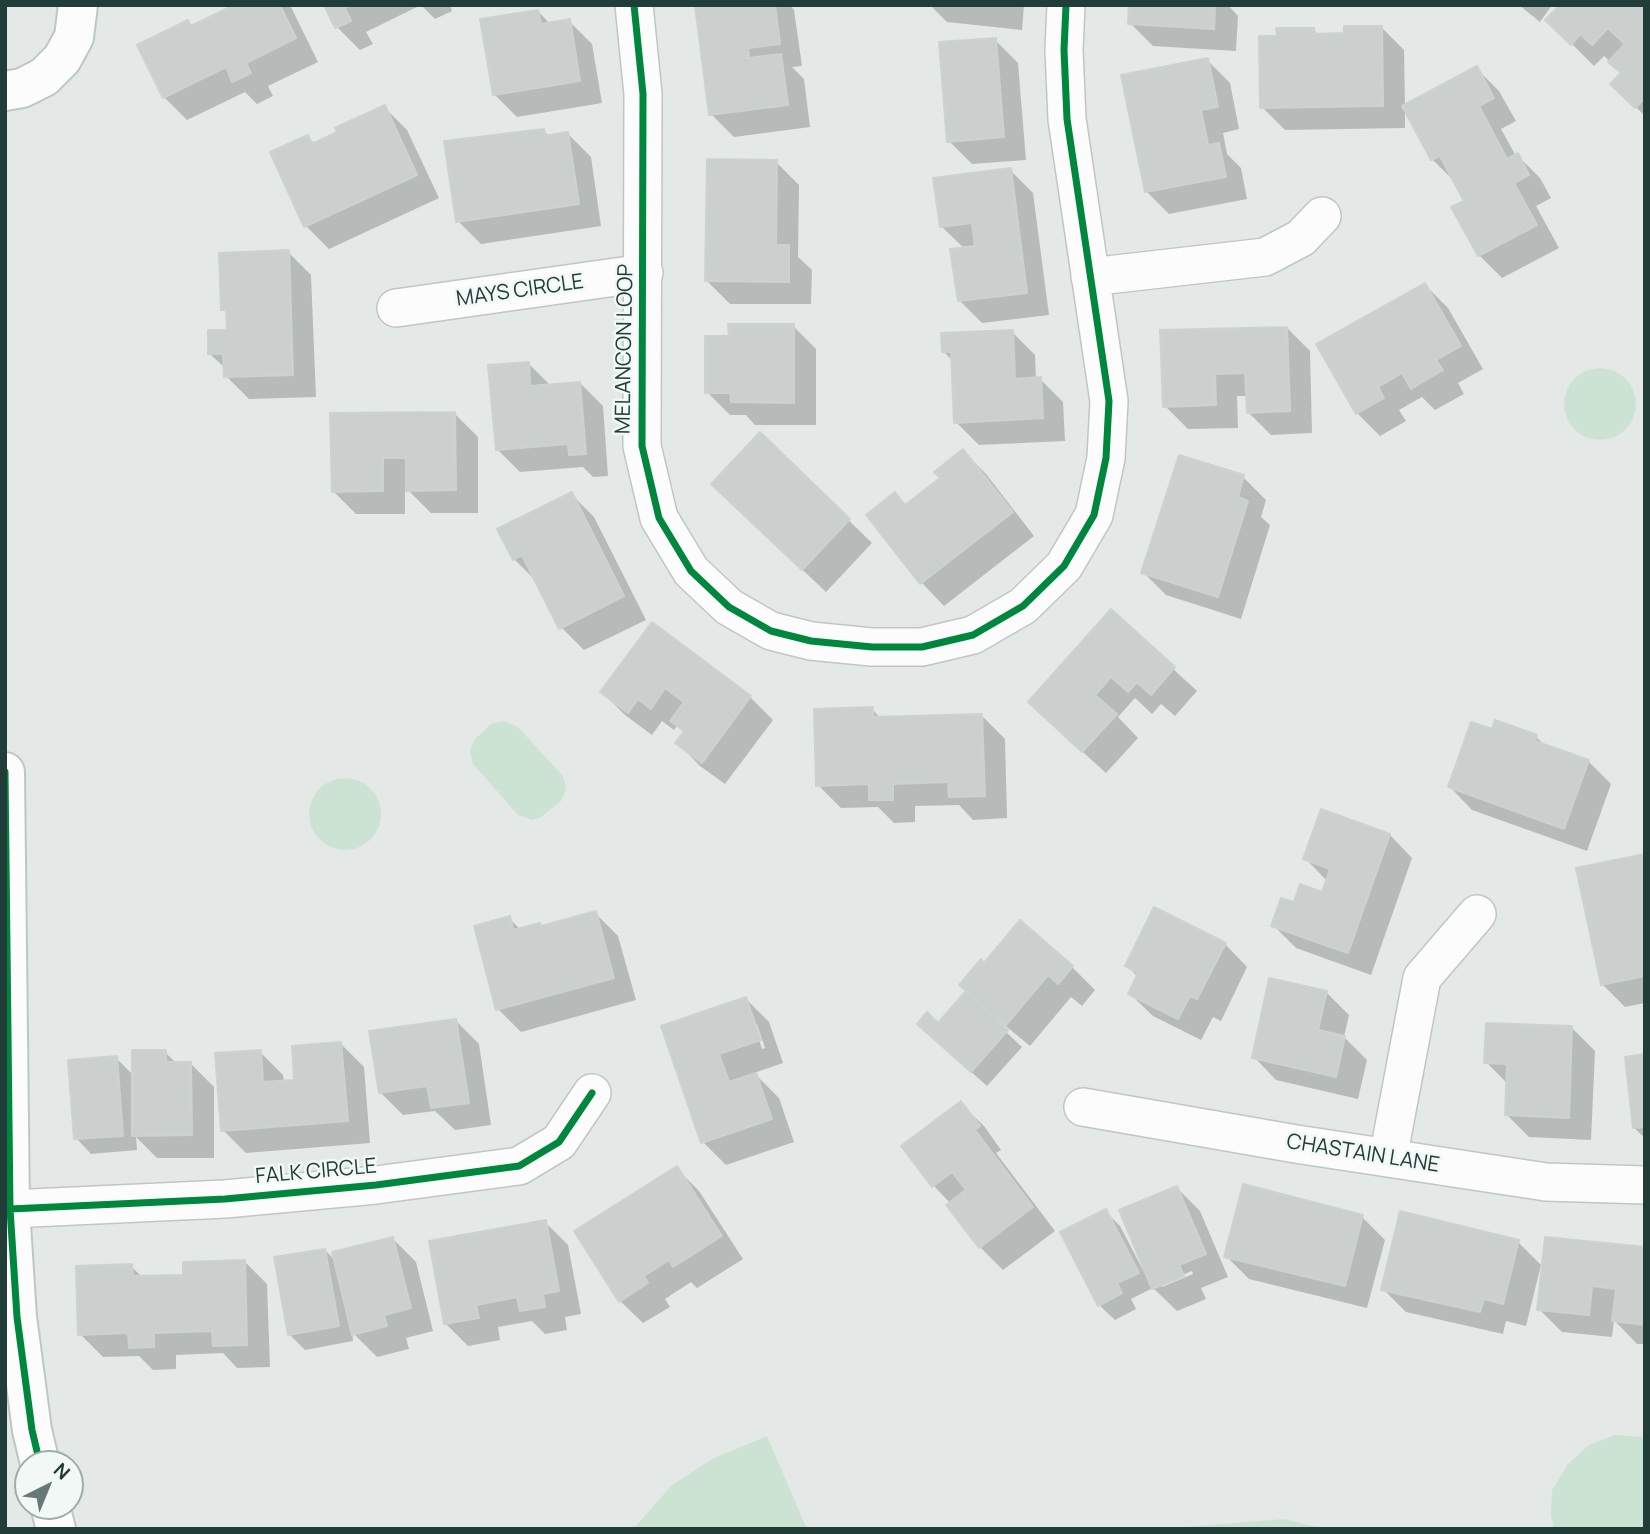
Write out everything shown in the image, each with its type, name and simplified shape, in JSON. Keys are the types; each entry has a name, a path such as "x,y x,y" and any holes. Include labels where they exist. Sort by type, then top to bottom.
{"street":[{"path":"5,91 22,88 44,77 62,59 74,37 78,5"},
{"name":"MELANCON LOOP","path":"634,5 643,94 642,446 659,519 691,571 729,607 771,631 811,641 872,648 922,647 973,635 1023,606 1063,566 1094,515 1107,458 1109,401 1066,119 1066,5"},
{"path":"1090,277 1265,257 1301,238 1322,216"},
{"name":"MAYS CIRCLE","path":"396,308 644,273"},
{"path":"5,772 10,1209 17,1317 37,1450"},
{"path":"1388,1158 1422,978 1477,914"},
{"name":"FALK CIRCLE","path":"10,1209 225,1199 376,1185 519,1166 559,1142 592,1093"},
{"name":"CHASTAIN LANE","path":"1083,1107 1546,1182 1645,1185"}],"green space":[{"path":"1607,368 1626,378 1634,390 1634,418 1626,430 1614,438 1593,440 1574,430 1566,418 1564,397 1574,378 1586,370"},
{"path":"504,721 518,727 562,775 565,782 566,790 561,801 540,818 532,820 518,815 473,764 470,751 475,739 491,724"},
{"path":"338,778 352,778 371,788 381,807 381,821 371,840 352,850 338,850 319,840 309,821 309,807 319,788"},
{"path":"1615,1435 1645,1437 1645,1529 1554,1529 1551,1515 1552,1490 1568,1464 1589,1445"},
{"path":"767,1436 807,1529 633,1529 672,1485 714,1458"},
{"path":"1284,1519 1327,1529 1182,1529 1186,1527"}],"building":[{"path":"234,5 280,5 296,38 246,63 251,73 232,82 226,67 163,98 137,45 188,20 191,26"},
{"path":"324,5 351,5 345,8 351,21 335,28"},
{"path":"695,5 775,5 780,44 748,48 749,58 781,54 788,105 709,115"},
{"path":"1129,5 1215,5 1214,29 1128,24"},
{"path":"1560,5 1645,5 1645,98 1635,108 1610,84 1621,73 1608,62 1625,44 1608,28 1592,45 1580,34 1571,45 1545,20"},
{"path":"538,10 541,24 570,19 580,81 493,95 480,19"},
{"path":"1344,26 1382,26 1383,106 1260,108 1259,36 1277,36 1276,28 1314,28 1315,34 1344,33"},
{"path":"996,38 1004,137 947,142 939,42"},
{"path":"1208,58 1218,107 1201,110 1208,145 1219,143 1226,177 1145,192 1121,75"},
{"path":"1477,66 1494,98 1479,106 1507,159 1518,153 1529,175 1514,183 1537,225 1478,256 1451,207 1464,201 1440,156 1431,160 1402,106"},
{"path":"385,105 417,175 304,227 270,152 308,135 312,144 337,132 335,128"},
{"path":"544,129 545,136 568,132 579,204 456,222 444,141"},
{"path":"707,159 777,160 776,245 789,245 789,282 705,281"},
{"path":"1011,168 1027,293 958,301 950,249 975,246 972,223 940,227 933,178"},
{"path":"289,250 293,375 224,377 223,354 208,354 208,330 227,330 226,310 221,310 219,253"},
{"path":"1425,283 1461,346 1436,360 1443,370 1411,389 1402,373 1378,387 1384,398 1356,414 1316,344"},
{"path":"728,324 794,324 794,403 731,402 730,393 705,393 705,336 729,336"},
{"path":"1287,327 1290,411 1247,413 1245,373 1215,374 1216,405 1163,407 1160,330"},
{"path":"1013,330 1015,379 1041,377 1043,418 954,423 951,352 942,352 941,333"},
{"path":"529,362 530,386 580,382 586,454 569,455 568,444 496,450 488,365"},
{"path":"455,412 456,490 406,491 406,458 383,458 383,491 332,492 330,413"},
{"path":"760,432 850,519 802,570 711,484"},
{"path":"963,449 1013,512 920,584 866,515 895,492 905,505 940,478 934,472"},
{"path":"1179,455 1244,475 1238,497 1248,501 1218,597 1141,573"},
{"path":"572,492 624,596 559,629 522,555 513,560 497,529"},
{"path":"1111,609 1175,667 1151,695 1137,682 1128,692 1111,677 1095,695 1117,714 1082,752 1028,702"},
{"path":"652,622 751,696 702,763 675,743 684,731 670,721 684,702 665,688 651,709 638,699 628,713 600,692"},
{"path":"873,707 873,717 982,714 985,796 949,797 948,782 893,784 893,800 869,800 869,784 816,786 814,709"},
{"path":"1495,720 1537,735 1535,741 1589,760 1564,829 1448,787 1471,722 1492,729"},
{"path":"1321,809 1390,834 1348,953 1271,926 1281,898 1294,902 1300,884 1322,892 1330,869 1303,859"},
{"path":"1645,854 1645,976 1601,985 1576,868"},
{"path":"1154,907 1226,943 1197,999 1190,996 1178,1019 1128,994 1138,973 1125,966"},
{"path":"596,911 614,978 496,1010 474,926 510,916 513,930 540,923 541,926"},
{"path":"1020,920 1073,966 1058,984 1048,975 1006,1025 959,985 981,959 984,963"},
{"path":"1269,978 1327,991 1318,1030 1345,1036 1336,1077 1252,1058"},
{"path":"965,992 1008,1030 971,1072 917,1024 927,1012 938,1023"},
{"path":"746,997 761,1040 719,1054 729,1082 756,1073 772,1119 701,1143 661,1026"},
{"path":"456,1019 469,1103 431,1108 427,1086 379,1093 369,1031"},
{"path":"1486,1023 1572,1026 1569,1118 1505,1115 1507,1064 1484,1063"},
{"path":"341,1042 348,1121 221,1131 215,1053 261,1050 263,1082 294,1080 292,1046"},
{"path":"132,1050 166,1050 166,1062 191,1062 192,1135 132,1136"},
{"path":"1645,1054 1645,1127 1633,1128 1625,1057"},
{"path":"117,1056 123,1136 74,1139 68,1060"},
{"path":"961,1101 980,1126 975,1130 1033,1207 979,1248 946,1205 966,1190 952,1172 932,1187 901,1146"},
{"path":"677,1166 722,1236 673,1267 669,1260 644,1276 648,1283 619,1302 574,1231"},
{"path":"1243,1184 1363,1215 1345,1286 1224,1257"},
{"path":"1177,1186 1206,1254 1179,1265 1184,1276 1152,1289 1119,1210"},
{"path":"1106,1209 1139,1273 1117,1283 1122,1293 1098,1306 1060,1232"},
{"path":"1400,1211 1519,1240 1503,1304 1484,1299 1480,1312 1381,1290"},
{"path":"546,1220 559,1291 543,1294 545,1307 520,1311 517,1297 476,1305 479,1318 444,1324 429,1241"},
{"path":"393,1237 411,1308 384,1315 387,1326 352,1335 332,1252"},
{"path":"1545,1237 1645,1247 1645,1325 1612,1321 1616,1289 1592,1286 1589,1315 1537,1310"},
{"path":"325,1249 339,1326 288,1335 274,1257"},
{"path":"245,1260 247,1345 213,1346 212,1331 154,1333 154,1347 129,1348 128,1333 78,1335 76,1266 132,1264 133,1276 183,1275 183,1262"}],"cycle path":[{"path":"634,5 643,94 642,446 659,518 691,571 729,607 771,631 811,641 872,647 922,647 973,635 1023,606 1064,566 1094,515 1106,458 1109,401 1067,119 1064,50 1066,5"},
{"path":"5,772 10,1209 17,1317 37,1450"},
{"path":"10,1209 225,1199 376,1185 519,1166 559,1142 592,1093"}]}
